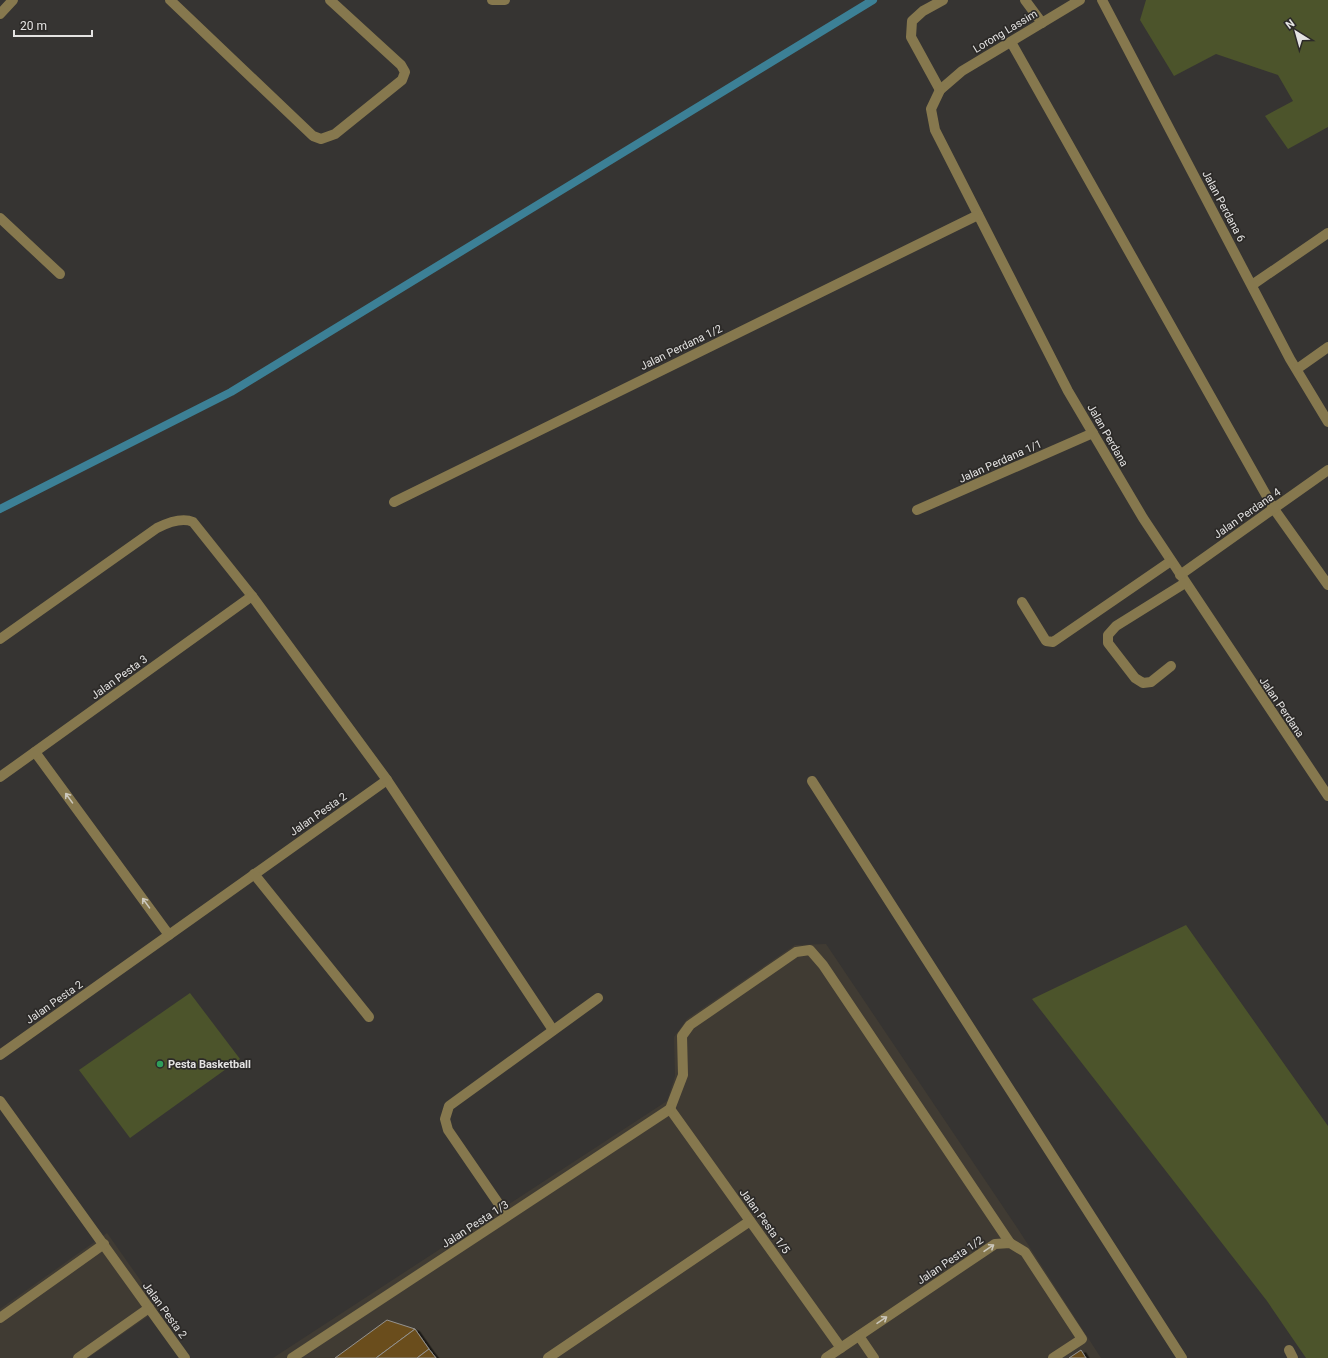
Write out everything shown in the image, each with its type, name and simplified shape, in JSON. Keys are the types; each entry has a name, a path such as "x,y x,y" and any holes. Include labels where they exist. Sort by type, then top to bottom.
{"street":[{"path":"0,14 13,0"},
{"path":"170,0 313,136 321,140 335,134 402,80 404,72 401,65 330,0"},
{"path":"492,0 505,0"},
{"path":"940,90 911,37 912,21 923,11 943,0"},
{"path":"1025,0 1042,23"},
{"name":"Lorong Lassim","path":"962,71 1080,0"},
{"name":"Jalan Perdana 6","path":"1102,0 1252,285 1297,369 1328,422"},
{"path":"1011,42 1274,508 1328,585"},
{"name":"Jalan Perdana","path":"962,71 940,90 931,110 935,130 1068,391 1143,518 1328,796"},
{"name":"Jalan Perdana 1/2","path":"394,502 978,215"},
{"path":"0,218 60,274"},
{"path":"1252,285 1328,233"},
{"path":"1297,369 1328,347"},
{"name":"Jalan Perdana 1/1","path":"917,510 1093,433"},
{"name":"Jalan Perdana 4","path":"1171,666 1151,682 1144,683 1135,678 1108,642 1108,635 1116,626 1183,579 1274,508 1328,470"},
{"path":"0,639 157,528 181,520 193,522 252,596 387,780 553,1030"},
{"path":"1022,602 1046,640 1053,642 1171,561"},
{"name":"Jalan Pesta 3","path":"0,777 252,596"},
{"path":"35,752 169,934"},
{"name":"Jalan Pesta 2","path":"0,1055 387,780"},
{"path":"812,781 1182,1358"},
{"path":"254,874 369,1017"},
{"path":"670,1109 683,1075 682,1036 690,1025 796,952 810,950 824,965 1010,1243 1025,1252 1082,1339 1052,1358"},
{"path":"507,1216 448,1130 445,1119 449,1106 598,998"},
{"name":"Jalan Pesta 2","path":"0,1101 185,1358"},
{"name":"Jalan Pesta 1/3","path":"292,1358 670,1109"},
{"name":"Jalan Pesta 1/5","path":"670,1109 841,1348"},
{"path":"548,1358 750,1220"},
{"name":"Jalan Pesta 1/2","path":"826,1358 995,1244 1010,1243"},
{"path":"0,1318 104,1244"},
{"path":"78,1358 149,1308"},
{"path":"859,1336 874,1358"}],"shaded area":[{"path":"826,944 1018,1229 1101,1358 273,1358 667,1101 675,1076 674,1037 687,1019 795,945"},
{"path":"107,1233 160,1308 88,1358 0,1358 0,1309"}],"green space":[{"path":"1146,0 1328,0 1328,127 1288,149 1265,116 1293,101 1278,75 1216,54 1174,76 1140,20"},
{"path":"1186,925 1328,1126 1328,1358 1306,1358 1267,1301 1032,999"},
{"name":"Pesta Basketball","path":"190,993 240,1059 130,1138 79,1070"}],"building":[{"path":"387,1320 415,1329 376,1358 335,1358"},
{"path":"415,1329 429,1349 417,1358 376,1358"},
{"path":"429,1349 436,1358 417,1358"},
{"path":"1081,1350 1086,1358 1069,1358"}],"waterway":[{"path":"0,509 231,392 873,0"}],"place":[{"name":"Pesta Basketball","path":"160,1064"}]}
